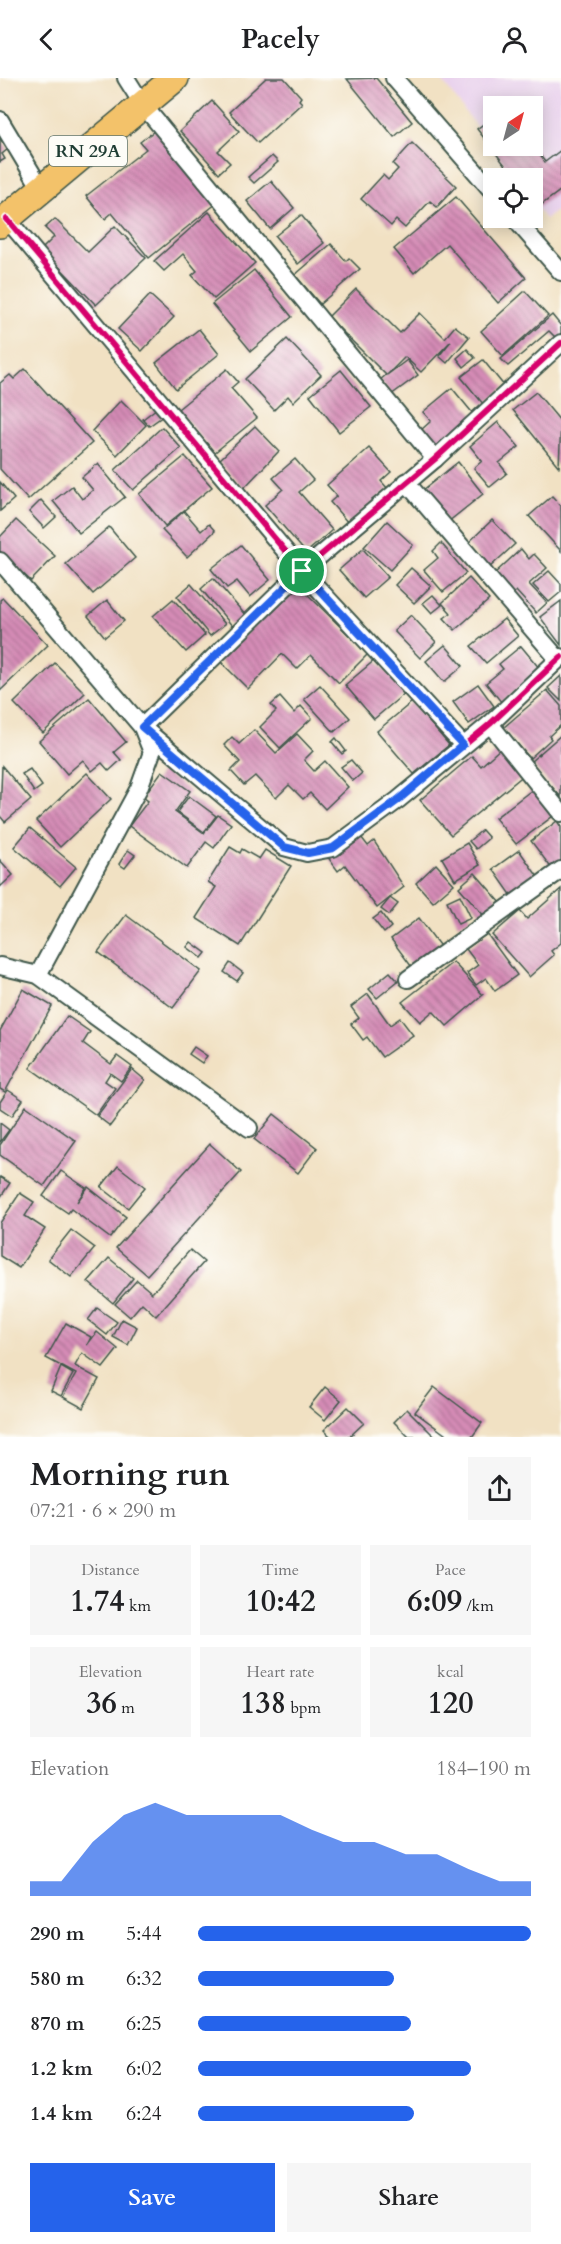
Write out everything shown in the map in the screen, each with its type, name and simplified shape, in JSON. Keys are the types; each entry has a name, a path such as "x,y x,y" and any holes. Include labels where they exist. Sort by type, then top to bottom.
{"main road":[{"name":"RN 29A","path":"3,221 175,78"}],"street":[{"path":"126,78 143,105 435,459"},
{"path":"394,78 483,180"},
{"path":"0,120 42,190"},
{"path":"3,221 302,571 463,745"},
{"path":"523,228 561,272"},
{"path":"142,727 302,571 435,459 561,343"},
{"path":"3,572 142,727 284,847 308,853 333,848 398,800 490,724 560,658 406,482"},
{"path":"490,724 560,809"},
{"path":"38,975 139,788 152,752 142,727"},
{"path":"408,979 561,870"},
{"path":"0,966 38,975 249,1128"}],"shaded area":[{"path":"440,78 561,78 561,208 545,219 543,216 543,168 508,168 498,156 543,156 543,96 483,96 483,135"}],"building":[{"path":"266,78 284,78 301,97 299,100 302,103 258,143 229,112"},
{"path":"376,78 412,122 394,137 347,79"},
{"path":"212,101 239,131 218,151 230,163 219,173 180,131"},
{"path":"483,124 483,137 477,129"},
{"path":"158,128 217,203 149,258 112,213 105,219 86,196 146,149 140,142"},
{"path":"0,138 8,149 2,154 5,159 0,162"},
{"path":"412,143 456,186 437,207 430,201 405,228 396,220 391,226 361,199 383,175 388,180 398,169 393,164"},
{"path":"561,150 561,190 543,204 543,168 507,168 498,156 540,156 545,162"},
{"path":"272,156 278,162 254,183 248,177"},
{"path":"271,181 294,208 270,229 247,201"},
{"path":"456,197 526,278 498,303 447,244 414,273 394,249"},
{"path":"209,212 255,263 214,299 192,275 197,271 183,254 164,271 154,261"},
{"path":"301,215 324,243 298,264 275,236"},
{"path":"55,219 88,252 115,226 146,258 96,305 42,249 54,237 45,228"},
{"path":"331,244 346,261 349,258 360,269 320,304 295,275"},
{"path":"254,270 292,317 251,351 212,304"},
{"path":"356,289 400,333 420,313 445,338 455,326 469,337 447,363 439,356 451,341 421,372 405,357 387,375 407,360 418,375 391,395 380,380 386,375 328,317"},
{"path":"525,291 548,316 503,356 481,331"},
{"path":"150,295 174,317 142,351 118,329"},
{"path":"552,315 561,326 561,337 558,340 549,331 508,366 501,359"},
{"path":"199,329 219,354 176,389 156,363"},
{"path":"287,339 321,375 293,402 288,396 274,410 245,379"},
{"path":"467,349 475,358 464,367 457,358"},
{"path":"483,360 505,387 484,405 461,377"},
{"path":"25,369 92,443 28,500 0,469 0,383 10,375 14,379"},
{"path":"227,369 238,382 231,388 257,418 214,453 178,409"},
{"path":"341,370 371,407 339,432 310,395"},
{"path":"452,388 475,416 436,448 421,430 431,421 423,412"},
{"path":"536,392 561,422 559,467 513,410"},
{"path":"121,400 146,425 117,455 92,431"},
{"path":"157,408 163,416 149,426 143,419"},
{"path":"498,422 519,447 499,463 507,473 490,487 474,468 482,461 470,446"},
{"path":"255,426 279,451 244,488 218,461"},
{"path":"162,427 181,448 133,490 115,470"},
{"path":"369,448 391,472 381,481 388,489 349,524 330,502 337,496 327,485"},
{"path":"185,456 212,487 165,526 139,494"},
{"path":"295,459 313,480 299,492 332,530 306,553 265,505 283,489 273,478"},
{"path":"458,462 483,494 448,522 423,490"},
{"path":"98,464 125,497 79,533 53,501 72,486 82,499 93,490 82,477"},
{"path":"0,482 14,499 0,511"},
{"path":"552,496 561,506 561,551 529,516"},
{"path":"41,500 56,517 44,528 29,512"},
{"path":"184,511 201,531 209,524 215,531 187,557 162,530"},
{"path":"16,520 55,556 31,581 0,552 0,537"},
{"path":"492,520 515,544 489,568 467,544"},
{"path":"387,521 413,545 390,570 364,547"},
{"path":"109,527 135,558 93,594 66,564"},
{"path":"441,543 466,573 443,592 424,570 438,558 433,551"},
{"path":"241,545 270,580 250,597 237,581 227,588 211,569"},
{"path":"363,549 388,577 364,598 339,570"},
{"path":"521,549 529,559 534,554 547,568 529,584 547,603 536,613 516,591 512,595 494,574"},
{"path":"411,568 431,586 414,603 395,585"},
{"path":"549,571 561,584 561,592 549,602 533,585"},
{"path":"213,578 247,617 234,628 201,589"},
{"path":"469,578 489,600 455,630 444,618 451,613 442,603"},
{"path":"296,583 368,654 339,683 311,655 297,669 282,654 248,689 219,660"},
{"path":"191,584 225,624 210,636 177,596"},
{"path":"433,595 442,605 432,613 423,603"},
{"path":"3,598 48,645 0,691 0,600"},
{"path":"173,599 205,635 186,652 153,616"},
{"path":"107,600 124,621 105,637 88,616"},
{"path":"561,601 561,645 540,617"},
{"path":"411,615 436,642 420,658 394,631"},
{"path":"504,619 518,636 486,663 471,646"},
{"path":"445,645 463,666 444,682 426,661"},
{"path":"521,646 540,669 502,703 486,683 503,669 499,664"},
{"path":"376,659 405,693 374,719 345,685"},
{"path":"55,663 85,693 43,733 14,703"},
{"path":"561,676 561,701 548,688"},
{"path":"478,684 494,706 469,724 453,702"},
{"path":"320,685 350,718 334,732 304,699"},
{"path":"547,690 561,706 561,725 549,736 551,739 530,758 503,728"},
{"path":"280,697 294,713 301,706 312,718 280,748 260,727 276,711 271,705"},
{"path":"89,698 126,742 114,752 121,760 109,771 102,763 92,771 83,760 67,774 39,741"},
{"path":"412,702 449,745 414,774 377,731"},
{"path":"254,730 276,753 297,734 313,751 304,760 314,771 325,761 348,787 325,809 310,793 303,799 289,785 276,798 255,776 244,785 231,771 240,762 224,745 232,737 239,744"},
{"path":"561,735 561,797 530,762"},
{"path":"336,738 346,751 342,754 332,742"},
{"path":"502,747 525,774 451,835 420,800 472,756 481,766"},
{"path":"351,760 362,773 353,781 341,767"},
{"path":"2,766 31,800 5,822 0,816"},
{"path":"30,769 42,786 34,792 22,774"},
{"path":"162,771 190,791 175,812 204,833 218,815 231,824 214,848 206,842 187,868 129,826 148,801 143,797"},
{"path":"87,773 111,799 60,847 36,821"},
{"path":"537,786 557,813 516,844 495,818"},
{"path":"189,796 216,816 204,832 177,812"},
{"path":"557,821 561,827 561,862 552,869 531,841"},
{"path":"30,828 76,867 60,886 14,847"},
{"path":"482,830 489,838 476,849 469,841"},
{"path":"358,833 368,846 374,841 404,887 377,908 345,865 338,871 327,856"},
{"path":"467,843 480,865 455,880 442,858"},
{"path":"230,847 240,853 242,849 259,859 265,850 291,866 240,946 196,918 216,887 208,882"},
{"path":"128,850 135,855 125,868 119,864"},
{"path":"519,850 538,877 512,896 493,869"},
{"path":"0,860 13,875 0,887"},
{"path":"436,864 454,884 433,902 416,883"},
{"path":"475,873 501,903 485,917 459,887"},
{"path":"561,889 561,943 551,951 554,955 529,977 492,935 520,911 527,919"},
{"path":"460,895 471,918 458,924 447,901"},
{"path":"390,898 398,904 389,915 381,909"},
{"path":"381,913 391,927 384,933 373,919"},
{"path":"126,915 201,971 173,1008 98,952"},
{"path":"419,918 442,949 414,970 391,939"},
{"path":"487,934 517,975 495,991 486,978 476,985 467,973 478,965 466,949"},
{"path":"191,942 206,953 202,958 187,947"},
{"path":"453,962 483,995 447,1026 433,1011 420,1022 402,1002"},
{"path":"230,963 243,973 237,981 224,972"},
{"path":"390,972 398,981 377,998 369,989"},
{"path":"23,989 52,1006 5,1092 0,1089 0,1031"},
{"path":"368,994 390,1025 400,1018 413,1035 382,1057 367,1037 363,1040 351,1024 359,1018 351,1007"},
{"path":"67,1016 90,1032 83,1043 111,1064 117,1056 132,1067 121,1081 110,1073 105,1081 115,1088 96,1115 30,1068"},
{"path":"194,1047 207,1056 202,1063 189,1054"},
{"path":"132,1069 145,1080 110,1126 97,1116"},
{"path":"8,1090 23,1100 12,1116 0,1108 0,1102"},
{"path":"26,1106 76,1141 44,1186 0,1155 0,1145"},
{"path":"274,1114 317,1148 298,1173 254,1139"},
{"path":"0,1123 9,1130 0,1142"},
{"path":"210,1144 241,1172 147,1275 116,1248"},
{"path":"118,1166 145,1187 128,1208 101,1187"},
{"path":"61,1171 86,1188 77,1202 88,1187 126,1217 110,1238 71,1209 68,1213 43,1196"},
{"path":"0,1177 10,1183 0,1198"},
{"path":"20,1193 34,1202 25,1216 45,1229 19,1268 0,1256 0,1223"},
{"path":"71,1230 95,1248 71,1277 48,1259"},
{"path":"190,1250 204,1262 156,1316 142,1303 130,1317 115,1304 137,1280 152,1293"},
{"path":"109,1258 133,1278 113,1303 88,1282"},
{"path":"97,1308 117,1322 107,1335 88,1320"},
{"path":"122,1319 137,1327 128,1345 113,1337"},
{"path":"66,1323 91,1337 87,1345 97,1332 118,1349 103,1368 82,1353 75,1366 99,1379 83,1408 63,1397 76,1374 46,1358"},
{"path":"61,1367 73,1374 61,1396 51,1391"},
{"path":"325,1387 341,1400 325,1420 309,1407"},
{"path":"434,1387 482,1423 472,1437 449,1437 415,1412"},
{"path":"348,1407 364,1423 349,1437 331,1437 324,1430"},
{"path":"407,1409 435,1437 409,1437 394,1422"}],"cycle path":[{"path":"7,219 302,571 463,745"},
{"path":"561,343 435,459 302,571 142,727 284,847 307,853 333,848 398,800 490,724 561,657"}],"route":[{"path":"302,571 463,745 398,800 333,848 308,853 284,847 142,727 302,571"}]}
